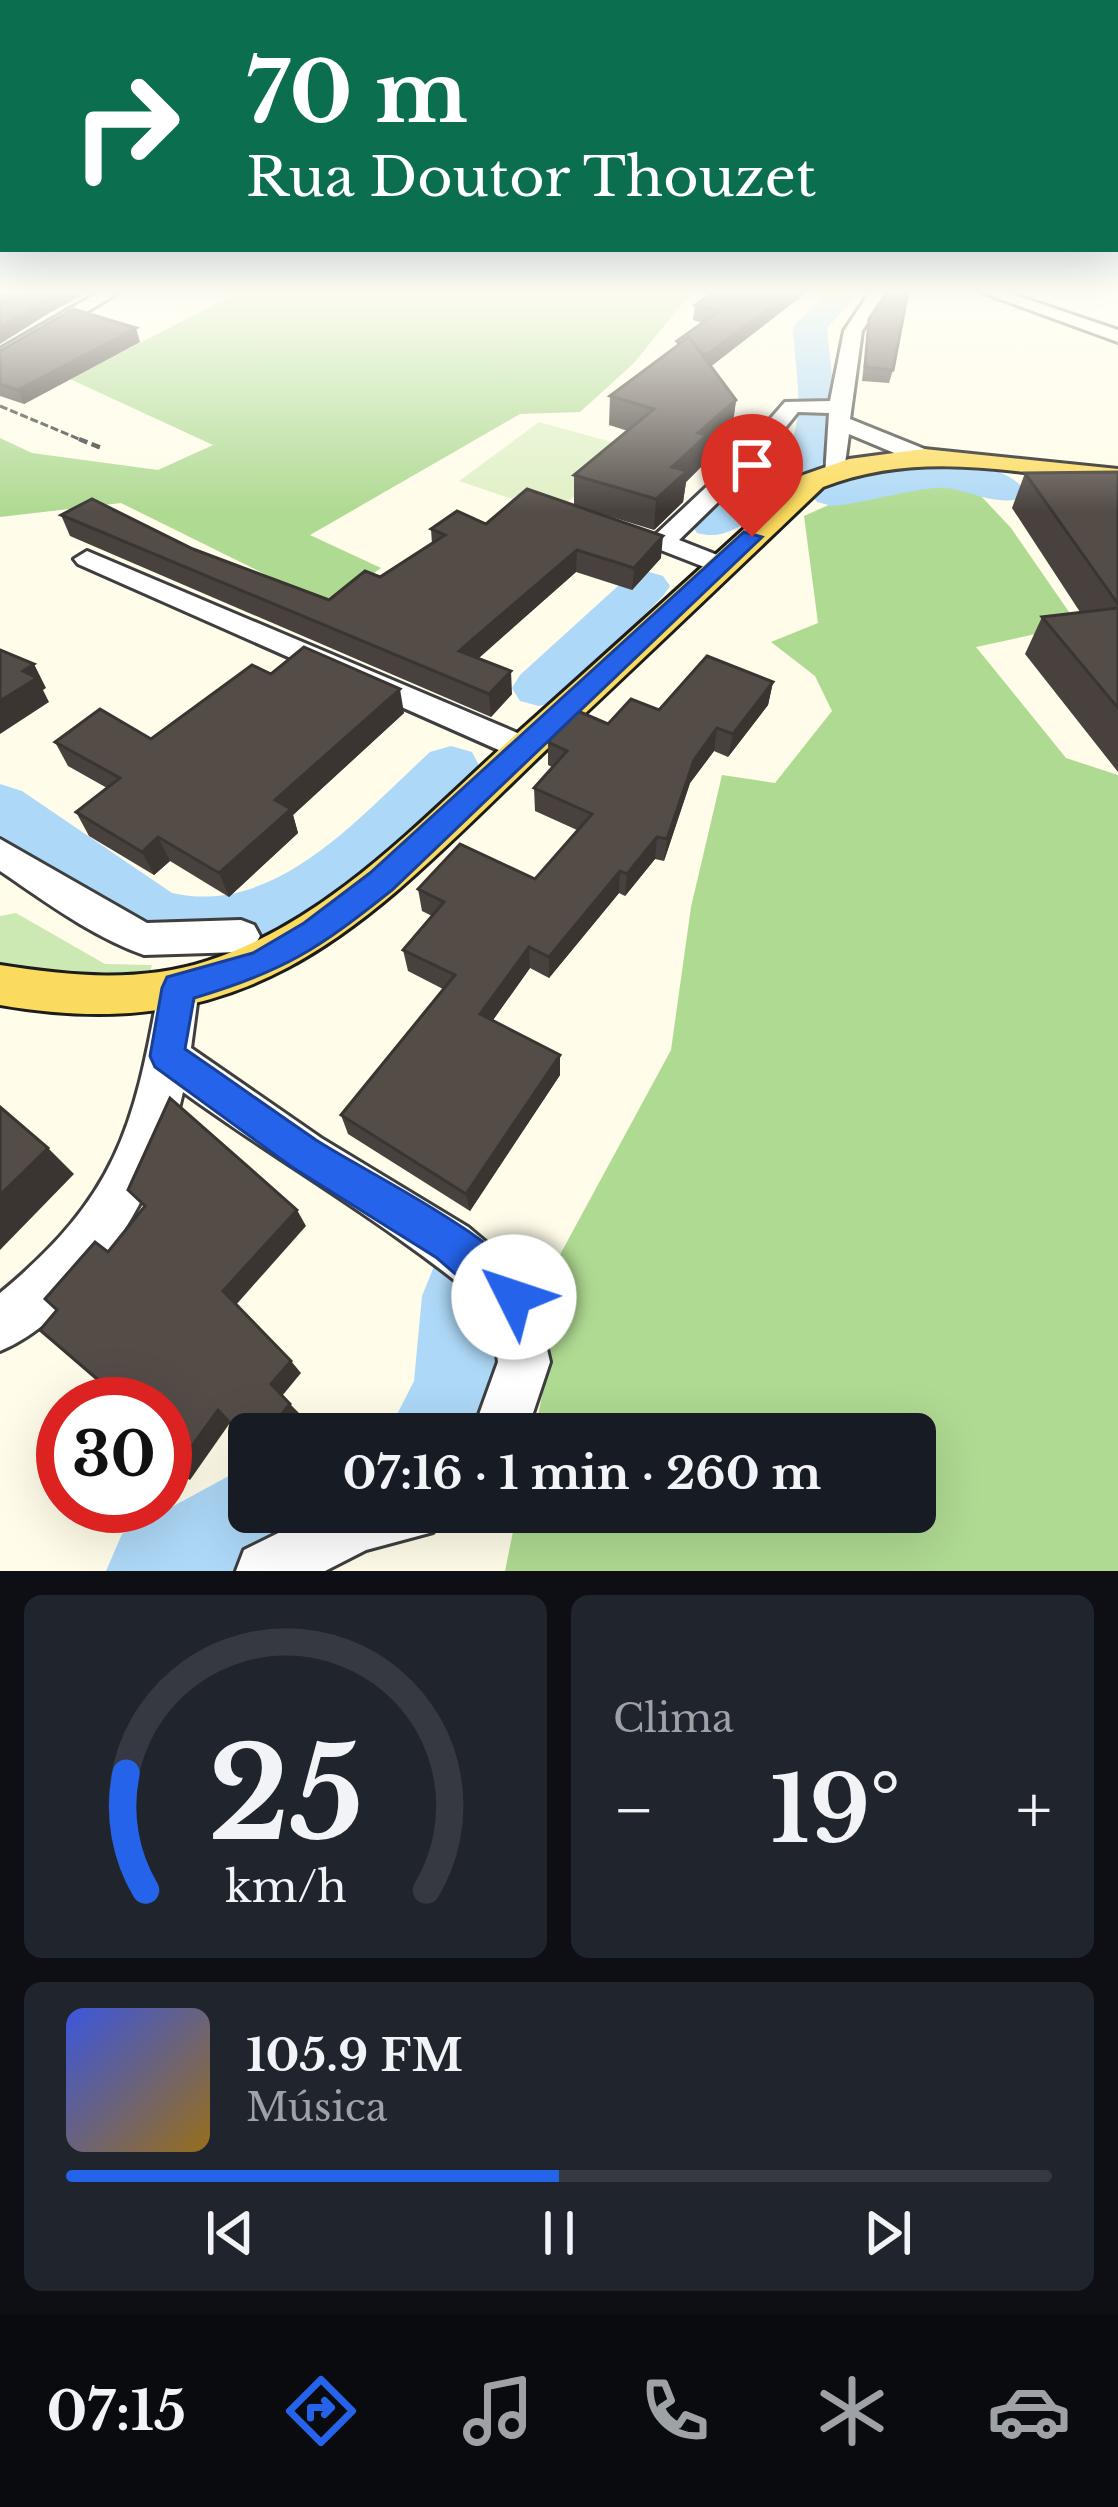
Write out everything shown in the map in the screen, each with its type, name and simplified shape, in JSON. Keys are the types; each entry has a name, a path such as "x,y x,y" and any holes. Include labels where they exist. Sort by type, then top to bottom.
{"main road":[{"path":"0,985 52,997 129,998 262,964 315,933 381,882 813,481 832,471 857,462 919,455 1118,477"}],"street":[{"path":"832,471 831,410 841,365"},
{"path":"721,565 652,542 742,466 791,406 831,410 919,455"},
{"path":"87,559 523,748"},
{"path":"0,853 99,918 144,939 241,936"},
{"path":"0,1326 86,1244 134,1171 157,1114 179,988"},
{"path":"167,1056 305,1154 451,1244 514,1297 524,1362 506,1413"},
{"path":"265,1571 338,1533"}],"path":[{"path":"0,406 104,449"}],"green space":[{"path":"97,365 632,365 580,412 520,414 310,535 381,568 329,606 121,503 0,517 0,438 32,453 158,470 213,445 70,379"},
{"path":"539,422 633,448 554,513 459,481"},
{"path":"966,480 1011,528 1078,625 976,647 1066,758 1118,775 1118,1571 505,1571 513,1533 936,1533 936,1413 538,1413 545,1382 549,1275 671,1050 691,907 722,775 775,783 832,711 815,676 771,642 818,623 804,516 871,486"},
{"path":"16,913 105,964 152,965 149,975 93,980 0,968 0,916"}],"building":[{"path":"0,365 65,365 18,390 0,384"},
{"path":"651,365 710,365 736,400 698,433 707,435 672,467 687,471 656,499 574,475 654,409 610,396"},
{"path":"865,365 894,365 893,370"},
{"path":"1118,472 1118,604 1025,473"},
{"path":"527,489 663,536 634,568 577,550 459,651 511,671 489,694 61,515 92,499 193,549 329,600 365,571 380,577 445,535 431,529 457,511 486,524"},
{"path":"1118,608 1118,708 1042,617"},
{"path":"304,647 400,689 275,800 291,809 219,873 158,837 142,852 76,812 120,778 55,742 100,709 151,739 252,665 271,674"},
{"path":"0,650 34,664 23,671 37,678 0,701"},
{"path":"707,656 773,682 733,734 717,728 694,760 667,839 657,837 627,874 620,871 549,957 529,947 480,1014 560,1055 466,1194 341,1115 455,975 403,950 444,902 418,889 460,844 535,879 592,814 534,788 567,751 548,742 578,711 608,724 631,699 659,710"},
{"path":"170,1098 297,1210 223,1291 291,1361 271,1384 290,1404 282,1413 228,1413 228,1421 218,1410 192,1446 192,1377 95,1377 40,1330 57,1310 45,1299 95,1242 108,1252 145,1206 128,1190"},
{"path":"0,1107 48,1148 0,1195"}],"waterway":[{"path":"713,524 762,498 805,461 818,421 813,365"},
{"path":"832,493 936,475 978,480 1003,490"},
{"path":"539,688 646,586"},
{"path":"0,807 140,909 199,928 240,924 280,909 319,885 451,767"},
{"path":"449,1413 466,1351 467,1296"},
{"path":"159,1571 228,1531"}],"route":[{"path":"514,1297 451,1244 305,1154 167,1056 179,988 262,964 315,933 381,882 752,537"}]}
